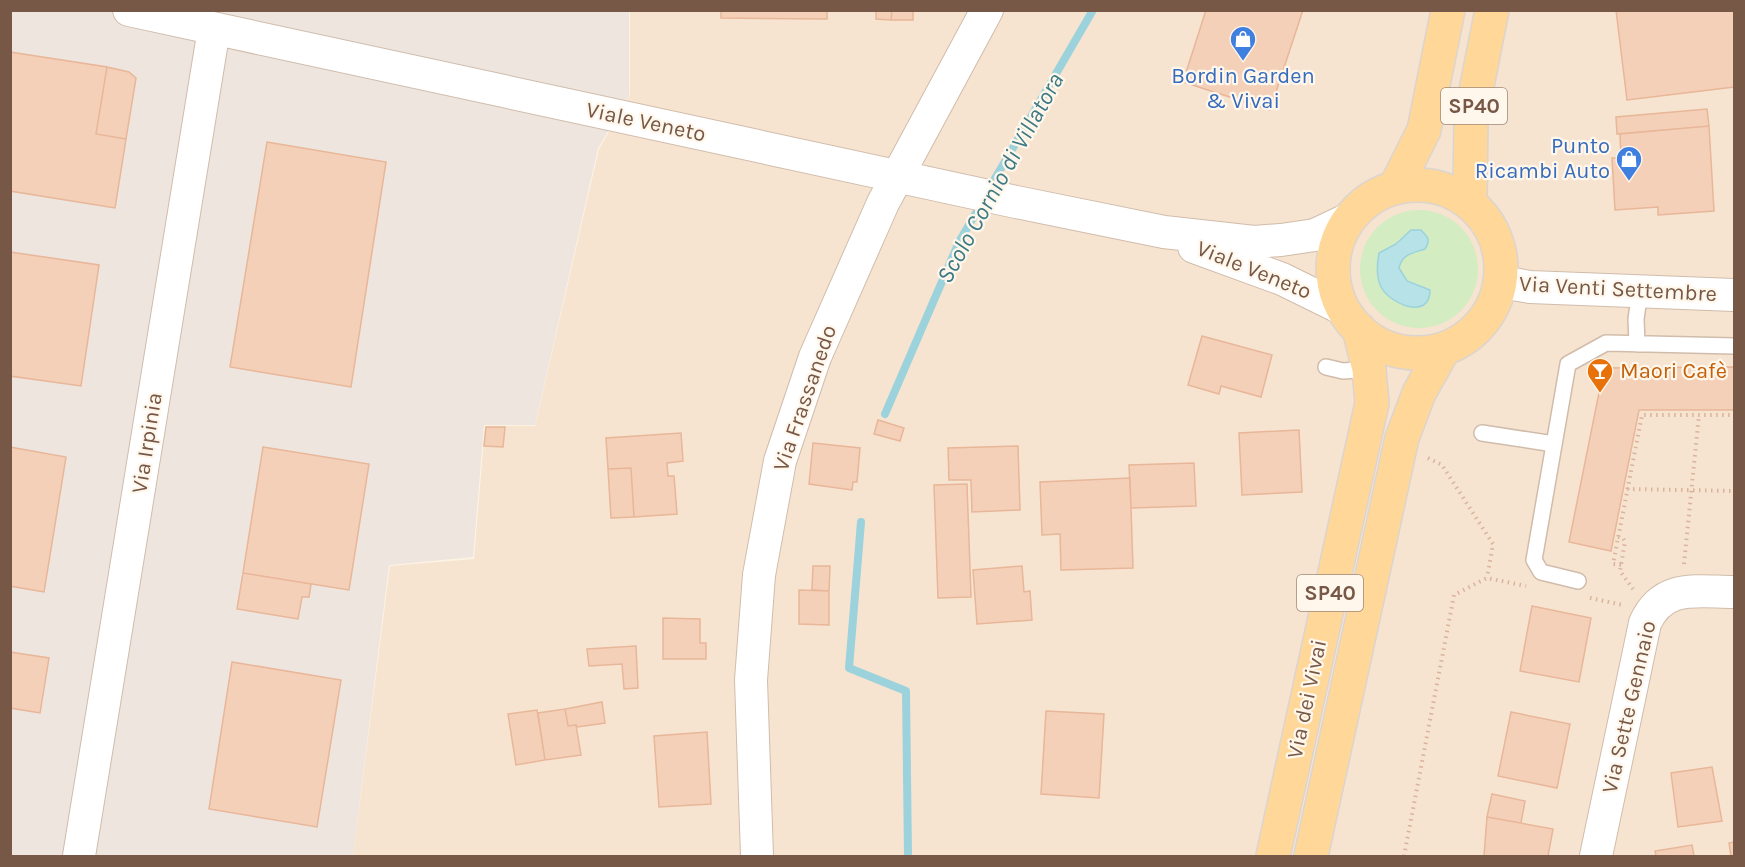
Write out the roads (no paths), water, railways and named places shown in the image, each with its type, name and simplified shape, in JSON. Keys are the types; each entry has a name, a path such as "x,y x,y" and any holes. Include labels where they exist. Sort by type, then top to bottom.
{"main road":[{"name":"SP40","path":"1396,186 1424,130 1448,10"},
{"name":"SP40","path":"1470,202 1472,116 1492,10"},
{"name":"SP40","path":"1422,184 1448,189 1470,202 1486,218 1497,238 1502,260 1501,282 1494,305 1482,324 1464,340 1443,350 1420,354 1398,351 1377,343 1351,319 1334,286 1333,261 1339,236 1348,219 1372,197 1396,186 1422,184"},
{"name":"Via dei Vivai","path":"1273,856 1372,403 1369,369 1351,319"},
{"name":"Via dei Vivai","path":"1311,856 1401,438 1419,393 1443,350"}],"street":[{"name":"Viale Veneto","path":"129,10 1164,232 1254,242 1316,235 1348,219"},
{"name":"Via Frassanedo","path":"757,856 751,680 759,575 780,461 816,357 897,176 987,10"},
{"name":"Via Irpinia","path":"79,856 214,29"},
{"name":"Viale Veneto","path":"1164,232 1198,249 1282,279 1351,319"},
{"name":"Via Venti Settembre","path":"1501,282 1530,287 1734,295"},
{"name":"Via Sette Gennaio","path":"1596,856 1645,623 1651,611 1657,604 1679,592 1734,592"}],"lane":[{"path":"1637,344 1636,319 1640,291"},
{"path":"1578,581 1541,572 1534,560 1568,364 1606,343 1734,346"},
{"path":"1326,367 1343,371 1369,369"},
{"path":"1482,433 1554,444"}],"water":[{"path":"1411,230 1421,230 1428,241 1425,249 1405,257 1399,268 1407,281 1430,290 1424,305 1417,307 1400,304 1386,293 1379,283 1377,266 1379,253 1396,244"}],"waterway":[{"name":"Scolo Cornio di Villatora","path":"989,189 1093,10"},
{"name":"Scolo Cornio di Villatora","path":"885,414 959,242 983,201"},
{"name":"Scolo Cornio di Villatora","path":"861,522 849,668 906,691 908,856"}],"place":[{"name":"Bordin Garden & Vivai","path":"1243,62"},
{"name":"Punto Ricambi Auto","path":"1629,182"},
{"name":"Maori Cafè","path":"1600,394"}]}
